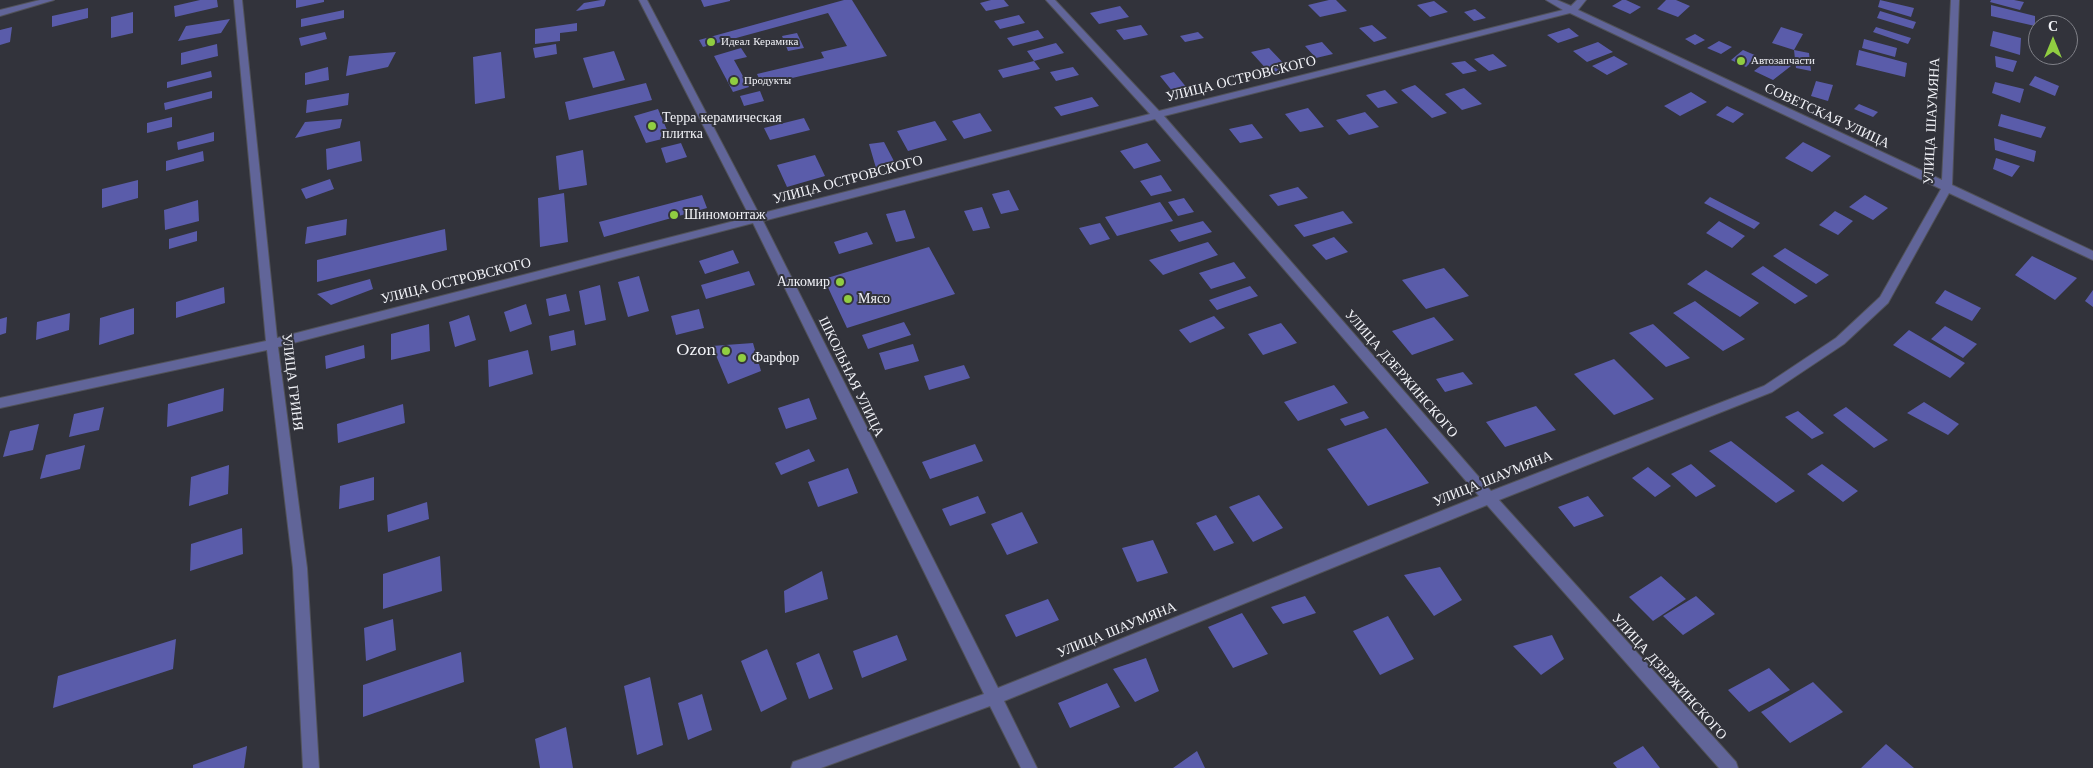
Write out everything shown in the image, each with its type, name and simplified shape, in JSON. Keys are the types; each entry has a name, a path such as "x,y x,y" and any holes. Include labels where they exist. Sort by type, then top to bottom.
{"street":[{"path":"0,13 50,0"},
{"name":"УЛИЦА ГРИНЯ","path":"238,0 272,344 300,568 311,768"},
{"name":"ШКОЛЬНАЯ УЛИЦА","path":"644,0 757,220 992,698 1029,768"},
{"name":"УЛИЦА ДЗЕРЖИНСКОГО","path":"1050,0 1156,115 1489,498 1730,768"},
{"name":"СОВЕТСКАЯ УЛИЦА","path":"1550,0 2093,256"},
{"path":"1572,10 1582,0"},
{"name":"УЛИЦА ШАУМЯНА","path":"798,768 992,698 1489,498 1768,389 1840,341 1884,300 1947,187 1955,0"},
{"name":"УЛИЦА ОСТРОВСКОГО","path":"0,403 272,344 757,220 1156,115 1572,10"}],"building":[{"path":"200,0 217,0 218,7 175,17 174,6"},
{"path":"296,0 324,0 324,2 296,8"},
{"path":"606,0 604,6 576,11 584,3"},
{"path":"701,0 730,0 730,1 704,7"},
{"path":"844,0 852,0 887,56 762,85 757,74 824,58 821,52 847,46 828,13 703,47 699,40"},
{"path":"991,0 1004,0 1009,6 986,11 980,3"},
{"path":"1336,0 1347,11 1320,17 1308,5"},
{"path":"1622,0 1641,7 1630,14 1612,6"},
{"path":"1666,0 1676,0 1690,6 1678,17 1657,9"},
{"path":"1880,0 1914,8 1911,17 1878,7"},
{"path":"1991,0 2024,2 2020,10 1990,2"},
{"path":"1434,1 1448,12 1430,17 1417,5"},
{"path":"1991,5 2031,15 2028,15 2028,24 1991,16"},
{"path":"1120,6 1129,17 1099,24 1090,13"},
{"path":"88,8 88,18 52,27 52,16"},
{"path":"1475,9 1486,18 1474,21 1464,12"},
{"path":"344,10 344,18 301,27 301,19"},
{"path":"1880,11 1916,22 1913,29 1877,18"},
{"path":"133,12 133,33 111,38 111,17"},
{"path":"1019,15 1025,23 1000,29 994,21"},
{"path":"230,19 221,33 178,41 186,26"},
{"path":"577,23 577,31 560,33 560,41 535,44 535,29"},
{"path":"1141,25 1148,35 1124,40 1116,30"},
{"path":"1372,25 1387,38 1374,42 1359,28"},
{"path":"12,27 10,42 0,45 0,30"},
{"path":"1781,27 1803,34 1794,50 1772,43"},
{"path":"1876,27 1911,38 1908,44 1873,32"},
{"path":"1569,28 1579,36 1558,43 1547,35"},
{"path":"1038,30 1044,38 1013,46 1007,38"},
{"path":"1993,31 2021,38 2020,55 1990,46"},
{"path":"325,32 327,39 301,46 299,38"},
{"path":"1198,32 1204,38 1185,42 1180,36"},
{"path":"797,33 804,48 788,51 782,36"},
{"path":"1695,34 1705,40 1695,45 1685,39"},
{"path":"1864,39 1897,48 1895,57 1862,48"},
{"path":"1719,41 1732,47 1721,54 1707,48"},
{"path":"1322,42 1333,54 1316,58 1305,46"},
{"path":"1598,42 1613,52 1587,62 1573,51"},
{"path":"1056,43 1064,53 1034,61 1027,51"},
{"path":"217,44 218,56 181,65 181,53"},
{"path":"556,44 557,54 535,58 533,48"},
{"path":"741,48 747,57 734,60 749,87 733,92 714,56"},
{"path":"1269,48 1288,68 1270,73 1251,52"},
{"path":"1743,50 1757,56 1746,67 1731,60"},
{"path":"1794,50 1809,53 1811,71 1796,68"},
{"path":"1859,50 1907,63 1905,77 1856,65"},
{"path":"614,51 625,80 593,88 583,58"},
{"path":"396,52 388,67 346,76 349,56"},
{"path":"501,52 505,98 475,104 473,57"},
{"path":"1493,54 1507,66 1489,71 1474,59"},
{"path":"1614,56 1628,64 1607,75 1592,66"},
{"path":"1995,56 2017,61 2013,72 1996,67"},
{"path":"1772,57 1791,66 1773,80 1754,71"},
{"path":"1034,61 1040,69 1003,78 998,70"},
{"path":"1465,61 1477,71 1463,74 1451,63"},
{"path":"328,67 329,80 305,85 305,73"},
{"path":"1073,67 1079,75 1056,81 1050,72"},
{"path":"211,71 212,77 167,88 167,82"},
{"path":"1174,72 1187,88 1173,92 1160,76"},
{"path":"2035,76 2059,86 2055,96 2029,85"},
{"path":"1816,81 1833,85 1828,101 1811,96"},
{"path":"1995,82 2024,89 2020,103 1992,93"},
{"path":"646,83 652,100 569,120 565,102"},
{"path":"1415,85 1447,113 1432,118 1401,90"},
{"path":"1464,88 1482,104 1462,110 1445,94"},
{"path":"1385,90 1398,103 1378,108 1366,95"},
{"path":"212,91 212,98 165,110 164,103"},
{"path":"760,91 764,101 744,106 740,96"},
{"path":"1691,92 1707,102 1680,116 1664,106"},
{"path":"349,93 348,105 306,113 307,100"},
{"path":"1092,97 1099,106 1061,116 1054,107"},
{"path":"1859,104 1878,112 1873,117 1854,109"},
{"path":"1727,106 1744,114 1733,123 1716,115"},
{"path":"1308,108 1324,127 1300,132 1285,114"},
{"name":"Терра керамическая плитка","path":"658,109 670,137 646,143 634,116"},
{"path":"1365,112 1379,127 1349,135 1336,120"},
{"path":"980,113 992,131 964,139 952,121"},
{"path":"2001,114 2046,127 2041,138 1998,126"},
{"path":"172,117 172,127 147,133 147,123"},
{"path":"804,118 810,130 770,140 764,128"},
{"path":"342,119 340,128 295,138 305,122"},
{"path":"935,121 947,140 908,151 897,131"},
{"path":"1252,124 1263,138 1240,143 1229,129"},
{"path":"214,132 214,141 178,150 177,142"},
{"path":"1994,138 2036,151 2034,162 1995,150"},
{"path":"360,141 362,161 327,170 326,149"},
{"path":"884,142 896,165 876,168 869,144"},
{"path":"1803,142 1831,156 1812,172 1785,158"},
{"path":"681,143 687,157 666,163 661,148"},
{"path":"1147,143 1161,161 1134,169 1120,151"},
{"path":"583,150 587,185 559,190 556,156"},
{"path":"203,151 204,161 166,171 166,161"},
{"path":"815,155 825,176 787,187 777,165"},
{"path":"1996,158 2020,166 2012,177 1993,169"},
{"path":"1161,175 1172,191 1151,196 1140,181"},
{"path":"330,179 334,189 306,199 301,189"},
{"path":"138,180 138,198 102,208 102,189"},
{"path":"1298,187 1308,198 1278,206 1269,195"},
{"path":"1009,190 1019,210 1001,214 992,194"},
{"path":"564,193 568,242 540,247 538,198"},
{"path":"702,195 707,208 604,237 599,222"},
{"path":"1865,195 1888,208 1873,220 1849,207"},
{"path":"1710,197 1760,223 1754,229 1704,203"},
{"path":"1184,198 1194,212 1178,216 1168,202"},
{"path":"198,200 199,221 165,230 164,210"},
{"path":"1160,202 1173,221 1117,236 1105,217"},
{"path":"982,207 990,228 973,231 964,211"},
{"path":"905,210 915,238 896,242 886,214"},
{"path":"1343,211 1353,223 1304,237 1294,225"},
{"path":"1835,211 1853,221 1838,235 1819,225"},
{"path":"347,219 346,235 305,244 307,227"},
{"path":"1203,221 1212,232 1179,242 1170,230"},
{"path":"1719,221 1745,236 1732,248 1706,233"},
{"path":"1100,223 1110,239 1090,245 1079,228"},
{"path":"445,229 447,250 317,282 317,260"},
{"path":"197,231 197,241 169,249 169,239"},
{"path":"867,232 873,244 839,254 834,242"},
{"path":"1334,237 1348,252 1326,260 1312,245"},
{"path":"1208,242 1218,255 1163,275 1149,260"},
{"path":"929,247 955,294 847,328 824,279"},
{"path":"1785,248 1829,275 1816,284 1773,256"},
{"path":"733,250 739,263 705,274 699,261"},
{"path":"2032,256 2077,278 2055,300 2015,275"},
{"path":"1234,262 1246,278 1211,289 1199,273"},
{"path":"1763,266 1808,296 1795,304 1751,274"},
{"path":"1444,268 1469,296 1426,309 1402,280"},
{"path":"1706,270 1759,303 1740,317 1687,284"},
{"path":"749,271 755,285 706,299 701,285"},
{"path":"639,276 649,311 628,317 618,282"},
{"path":"370,279 373,289 331,305 317,294"},
{"path":"600,285 606,320 585,325 579,291"},
{"path":"1250,286 1258,296 1217,310 1209,300"},
{"path":"224,287 225,303 176,318 176,302"},
{"path":"1945,290 1981,308 1972,321 1935,303"},
{"path":"2093,290 2093,307 2085,301"},
{"path":"566,294 570,311 549,316 546,299"},
{"path":"1695,301 1745,339 1723,351 1673,313"},
{"path":"526,304 532,324 510,332 504,312"},
{"path":"134,308 134,334 99,345 100,318"},
{"path":"699,309 704,328 676,335 671,316"},
{"path":"70,313 69,330 36,340 37,322"},
{"path":"469,315 476,340 455,347 449,322"},
{"path":"1214,316 1225,328 1190,343 1179,330"},
{"path":"7,317 6,333 0,335 0,319"},
{"path":"1434,317 1454,340 1412,355 1392,331"},
{"path":"904,322 911,335 868,349 862,335"},
{"path":"1281,323 1297,343 1263,355 1248,334"},
{"path":"429,324 430,351 391,360 391,334"},
{"path":"1653,324 1690,358 1666,367 1629,333"},
{"path":"1945,326 1977,344 1963,358 1931,339"},
{"path":"574,330 576,345 551,351 549,336"},
{"path":"1909,330 1965,363 1950,378 1893,345"},
{"path":"753,343 761,371 728,384 712,346"},
{"path":"913,344 919,361 885,370 879,353"},
{"path":"364,345 365,358 326,369 325,356"},
{"path":"528,350 533,374 489,387 488,360"},
{"path":"1614,359 1654,399 1614,415 1574,374"},
{"path":"964,365 970,378 929,390 924,376"},
{"path":"1463,372 1473,384 1445,392 1436,379"},
{"path":"1334,385 1348,403 1298,421 1284,402"},
{"path":"224,388 223,411 167,427 168,404"},
{"path":"809,398 817,419 786,429 778,408"},
{"path":"1924,402 1959,424 1948,435 1907,413"},
{"path":"403,404 405,423 338,443 337,424"},
{"path":"1536,406 1556,430 1505,447 1486,422"},
{"path":"104,407 99,430 69,437 74,414"},
{"path":"1846,407 1888,440 1874,448 1833,415"},
{"path":"1364,411 1369,418 1345,426 1340,419"},
{"path":"1798,411 1824,433 1812,439 1785,417"},
{"path":"39,424 33,450 3,457 10,431"},
{"path":"1386,428 1429,483 1368,506 1327,449"},
{"path":"1731,441 1795,491 1776,503 1709,451"},
{"path":"975,444 983,461 930,479 922,462"},
{"path":"85,445 80,469 40,479 46,455"},
{"path":"809,449 815,461 781,475 775,463"},
{"path":"1691,464 1716,486 1696,497 1671,474"},
{"path":"1822,464 1858,491 1843,502 1807,474"},
{"path":"229,465 228,494 189,506 191,477"},
{"path":"1648,467 1671,486 1655,497 1632,478"},
{"path":"848,468 858,493 818,507 808,482"},
{"path":"374,477 374,500 339,509 340,486"},
{"path":"1259,495 1283,528 1253,542 1229,507"},
{"path":"978,496 986,513 950,526 942,509"},
{"path":"1588,496 1604,516 1574,527 1558,507"},
{"path":"427,502 429,519 388,532 387,515"},
{"path":"1022,512 1038,543 1007,555 991,524"},
{"path":"1216,515 1234,543 1214,551 1196,523"},
{"path":"242,528 243,554 190,571 191,544"},
{"path":"1153,540 1168,573 1137,582 1122,548"},
{"path":"440,556 442,591 383,609 383,574"},
{"path":"1440,567 1462,600 1434,616 1404,575"},
{"path":"822,571 828,599 785,613 784,591"},
{"path":"1661,576 1686,599 1653,621 1629,597"},
{"path":"1305,596 1316,613 1283,624 1271,607"},
{"path":"1696,596 1715,614 1683,635 1663,616"},
{"path":"1048,599 1059,620 1016,637 1005,615"},
{"path":"1242,613 1268,654 1233,668 1208,627"},
{"path":"1388,616 1414,659 1380,675 1353,631"},
{"path":"393,619 396,650 366,661 364,628"},
{"path":"897,635 907,660 862,678 853,651"},
{"path":"1552,635 1564,659 1541,675 1513,646"},
{"path":"176,639 173,669 53,708 58,676"},
{"path":"767,649 787,699 761,712 741,661"},
{"path":"461,652 464,682 363,717 363,685"},
{"path":"819,653 833,689 809,699 796,663"},
{"path":"1146,658 1159,691 1135,702 1113,669"},
{"path":"1769,668 1790,690 1749,712 1728,690"},
{"path":"650,677 663,745 637,755 624,686"},
{"path":"1813,682 1843,712 1790,743 1761,712"},
{"path":"1107,683 1120,707 1070,728 1058,703"},
{"path":"702,694 712,730 688,740 678,703"},
{"path":"566,727 573,768 540,768 535,739"},
{"path":"1886,744 1914,768 1861,768"},
{"path":"247,746 244,768 193,768 193,765"},
{"path":"1643,746 1660,768 1617,768 1613,763"},
{"path":"1197,751 1205,768 1173,768"}],"place":[{"name":"Идеал Керамика","path":"711,42"},
{"name":"Автозапчасти","path":"1741,61"},
{"name":"Продукты","path":"734,81"},
{"name":"Терра керамическая плитка","path":"652,126"},
{"name":"Шиномонтаж","path":"674,215"},
{"name":"Алкомир","path":"840,282"},
{"name":"Мясо","path":"848,299"},
{"name":"Ozon","path":"726,351"},
{"name":"Фарфор","path":"742,358"}]}
